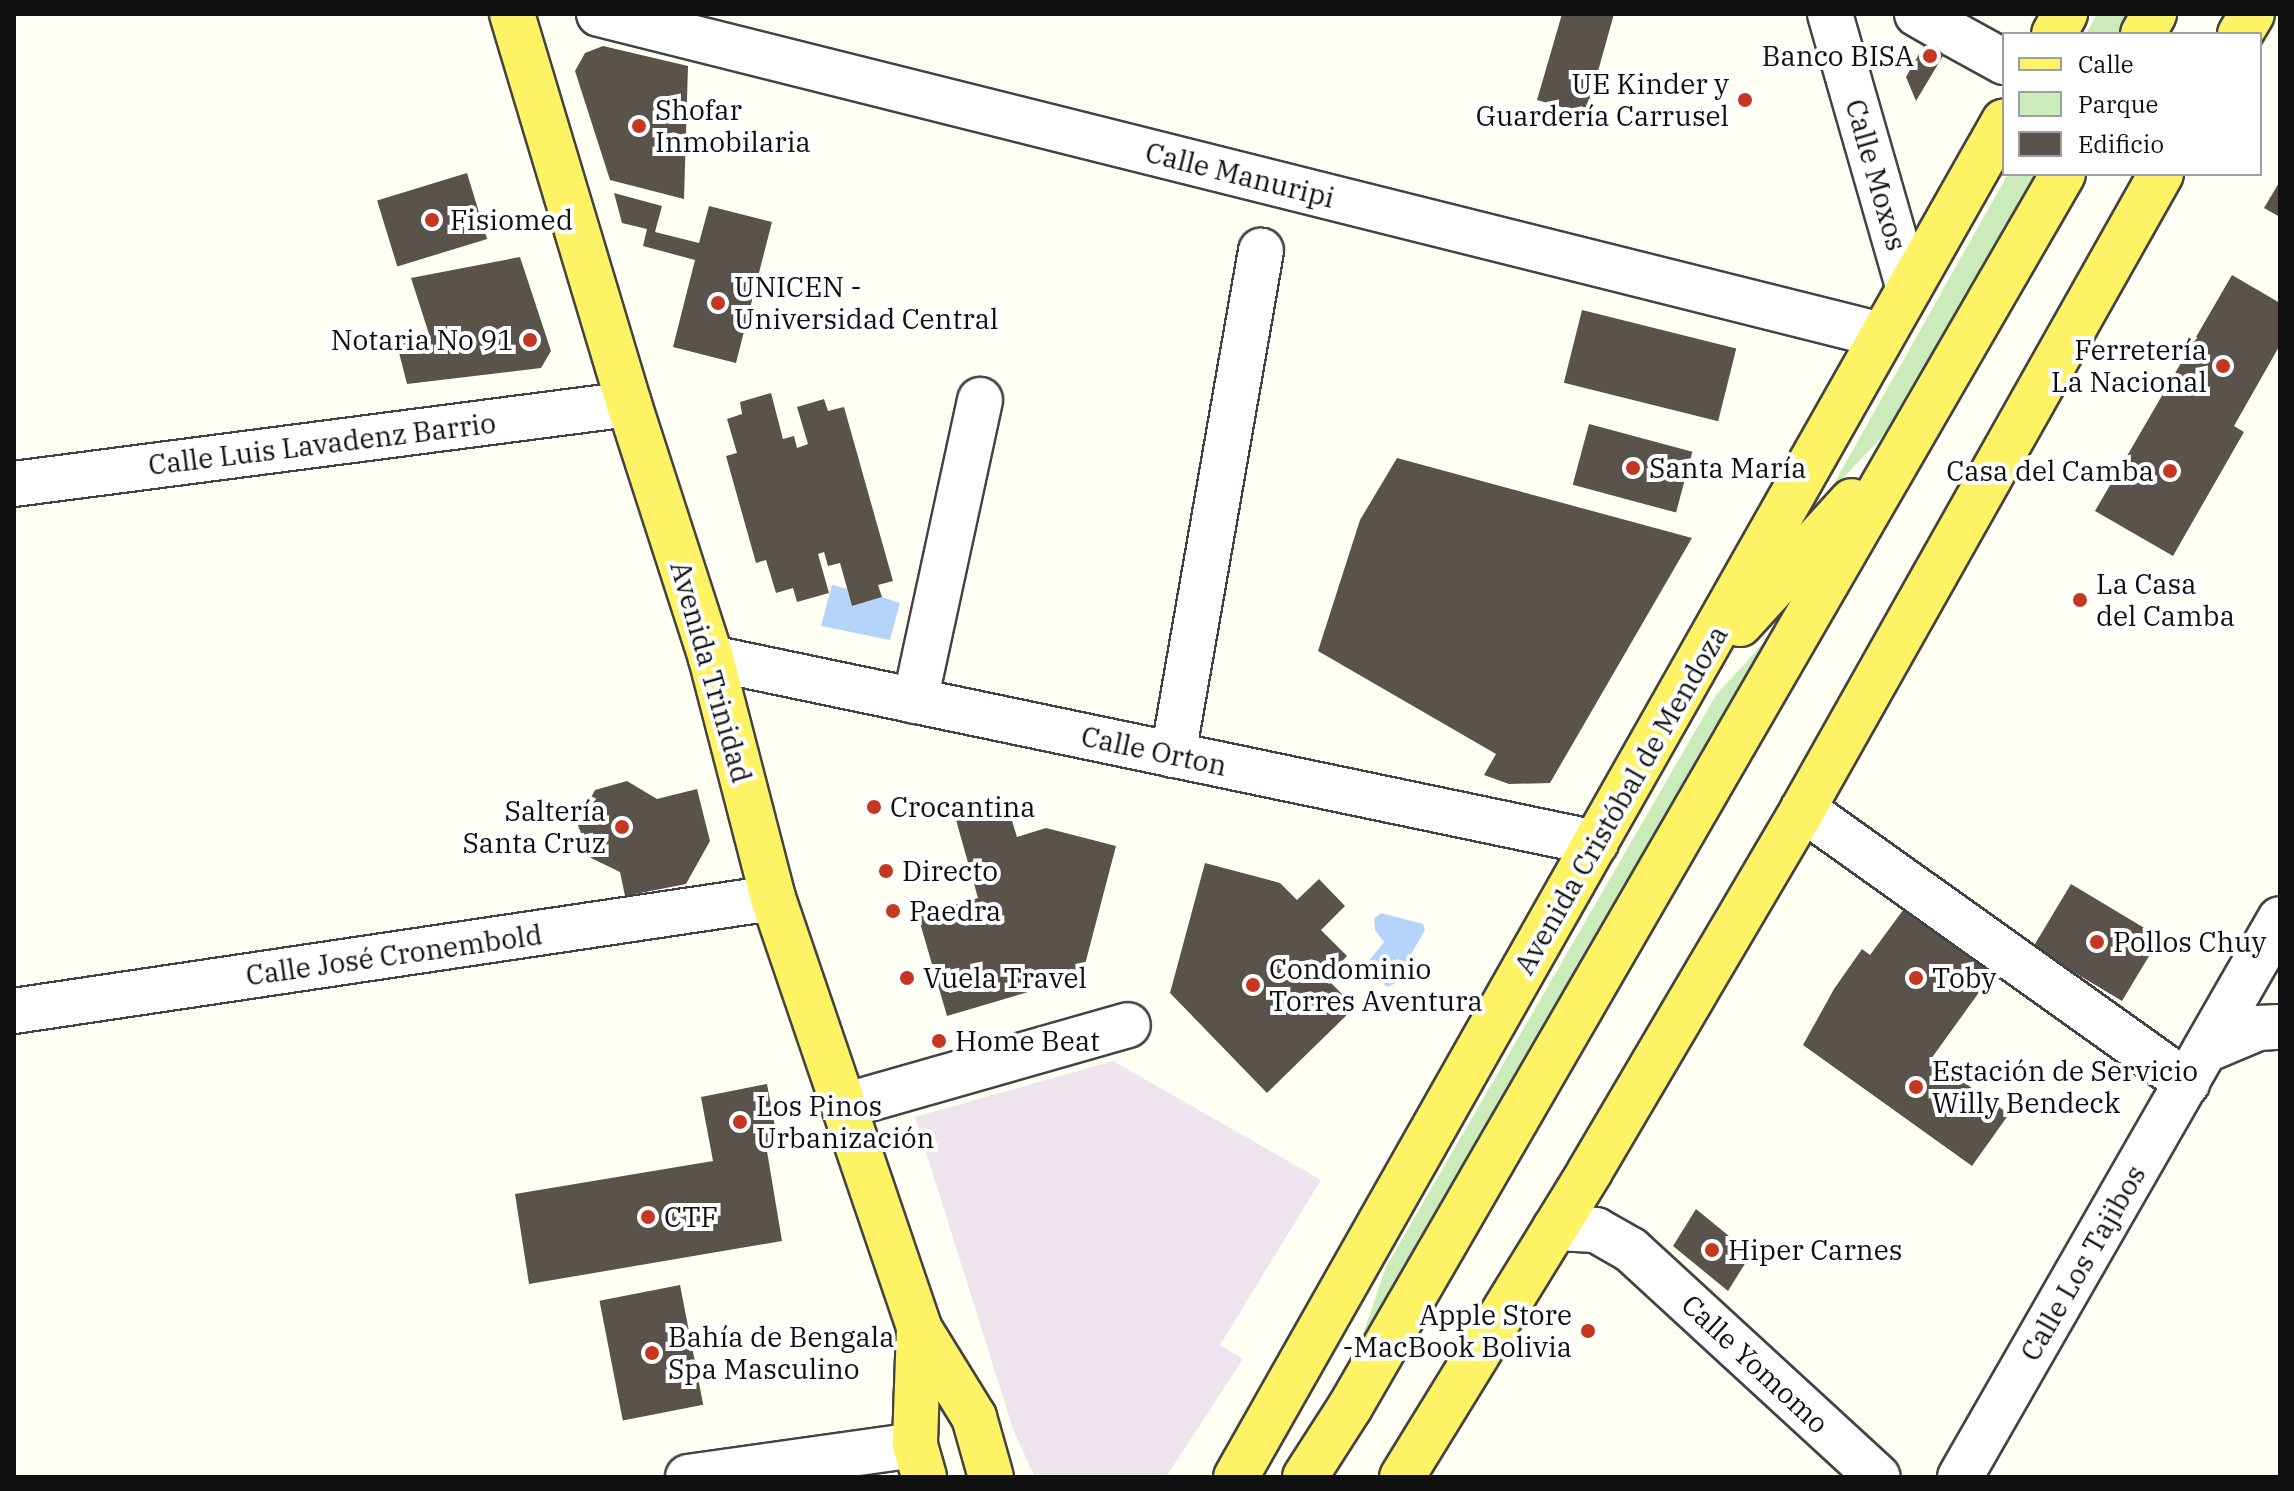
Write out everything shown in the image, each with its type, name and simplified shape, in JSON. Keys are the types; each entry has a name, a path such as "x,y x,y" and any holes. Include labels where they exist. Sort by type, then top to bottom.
{"main road":[{"name":"Avenida Trinidad","path":"512,14 629,404 711,658 773,898 919,1328 974,1417 991,1477"},
{"path":"2055,32 2065,14"},
{"path":"2144,32 2154,14"},
{"path":"2241,32 2252,14"},
{"name":"Avenida Cristóbal de Mendoza","path":"1236,1477 2002,125"},
{"path":"1305,1477 1350,1407 2062,176"},
{"path":"1402,1477 1590,1171 1803,809 2160,176"},
{"path":"1692,675 1827,531 1928,409"},
{"name":"Avenida Trinidad","path":"919,1328 920,1461"}],"street":[{"name":"Calle Manuripi","path":"599,14 1881,335"},
{"name":"Calle Moxos","path":"1830,14 1909,289"},
{"path":"1936,25 2002,61"},
{"path":"1173,755 1261,251"},
{"path":"915,701 980,400"},
{"name":"Calle Luis Lavadenz Barrio","path":"14,484 629,404"},
{"name":"Calle Orton","path":"711,658 1596,843"},
{"path":"1803,809 2196,1066 2258,1028 2280,1027"},
{"name":"Calle José Cronembold","path":"14,1011 773,898"},
{"name":"Calle Los Tajibos","path":"1960,1477 2280,919"},
{"path":"844,1106 1128,1025"},
{"name":"Calle Yomomo","path":"1590,1171 1607,1213 1631,1250"},
{"name":"Calle Yomomo","path":"1555,1228 1596,1230 1631,1250 1878,1477"},
{"path":"688,1477 920,1461"}],"shaded area":[{"path":"1113,1061 1321,1180 1220,1345 1243,1359 1166,1477 1035,1477 1014,1432 915,1117"}],"green space":[{"path":"2097,14 2133,14 2122,32 2087,32"},
{"path":"2007,176 2039,176 1917,400 1828,494"},
{"path":"1809,593 1353,1363 1386,1267 1716,695"}],"water":[{"path":"832,585 847,589 852,606 882,597 900,603 890,640 821,626"},
{"path":"1381,913 1423,924 1425,930 1394,984 1387,987 1365,966 1384,942 1375,930 1374,919"}],"building":[{"path":"1562,14 1614,14 1586,114 1537,100"},
{"name":"Banco BISA","path":"1942,14 1968,14 1916,101 1906,77"},
{"name":"Shofar Inmobilaria","path":"603,46 688,66 684,199 610,180 575,71 585,53"},
{"name":"Fisiomed","path":"467,173 487,239 397,266 377,200"},
{"path":"2280,181 2280,217 2264,208"},
{"name":"UNICEN - Universidad Central","path":"614,193 662,206 655,232 699,243 709,206 772,222 736,363 673,347 695,260 643,246 647,229 622,223"},
{"path":"520,257 551,351 541,368 407,384 396,341 429,334 411,278"},
{"path":"2232,275 2280,303 2280,345 2234,426 2244,432 2173,556 2095,511"},
{"path":"1582,310 1736,348 1718,421 1564,383"},
{"path":"771,393 783,439 794,436 797,448 808,444 797,407 824,399 828,411 844,407 893,581 878,585 882,597 852,606 840,563 828,566 824,552 818,554 829,593 797,602 793,588 776,593 766,560 756,563 726,456 737,453 727,419 742,414 740,402"},
{"name":"Santa María","path":"1589,424 1692,452 1676,513 1573,485"},
{"path":"1397,458 1692,538 1550,783 1509,784 1484,775 1496,754 1318,651 1360,520"},
{"path":"627,781 657,799 697,789 710,841 686,884 625,896 620,872 591,858 577,823 595,790"},
{"path":"1007,805 1017,837 1046,828 1116,846 1082,976 947,1016 918,916 978,898 956,820"},
{"name":"Condominio Torres Aventura","path":"1205,863 1280,883 1297,900 1319,879 1345,906 1321,930 1347,956 1326,978 1355,1007 1267,1093 1170,993"},
{"name":"Pollos Chuy","path":"2071,884 2160,938 2122,1001 2033,947"},
{"path":"1909,902 1998,966 1931,1059 2009,1114 1972,1166 1803,1045 1834,989 1862,949 1870,955"},
{"name":"CTF","path":"767,1084 779,1148 767,1151 782,1241 529,1284 515,1194 713,1161 701,1097"},
{"name":"Hiper Carnes","path":"1696,1209 1751,1254 1728,1291 1673,1246"},
{"name":"Bahía de Bengala Spa Masculino","path":"680,1285 703,1405 623,1420 600,1301"}],"place":[{"name":"Banco BISA","path":"1930,56"},
{"name":"UE Kinder y Guardería Carrusel","path":"1745,100"},
{"name":"Shofar Inmobilaria","path":"639,126"},
{"name":"Fisiomed","path":"432,220"},
{"name":"UNICEN - Universidad Central","path":"718,303"},
{"name":"Notaria No 91","path":"530,340"},
{"name":"Ferretería La Nacional","path":"2223,366"},
{"name":"Santa María","path":"1633,468"},
{"name":"Casa del Camba","path":"2170,471"},
{"name":"La Casa del Camba","path":"2080,600"},
{"name":"Crocantina","path":"874,807"},
{"name":"Saltería Santa Cruz","path":"622,827"},
{"name":"Directo","path":"886,871"},
{"name":"Paedra","path":"893,911"},
{"name":"Pollos Chuy","path":"2097,942"},
{"name":"Vuela Travel","path":"907,978"},
{"name":"Toby","path":"1916,978"},
{"name":"Condominio Torres Aventura","path":"1253,985"},
{"name":"Home Beat","path":"939,1041"},
{"name":"Estación de Servicio Willy Bendeck","path":"1916,1087"},
{"name":"Los Pinos Urbanización","path":"740,1122"},
{"name":"CTF","path":"648,1217"},
{"name":"Hiper Carnes","path":"1712,1250"},
{"name":"Apple Store -MacBook Bolivia","path":"1588,1331"},
{"name":"Bahía de Bengala Spa Masculino","path":"652,1353"}]}
